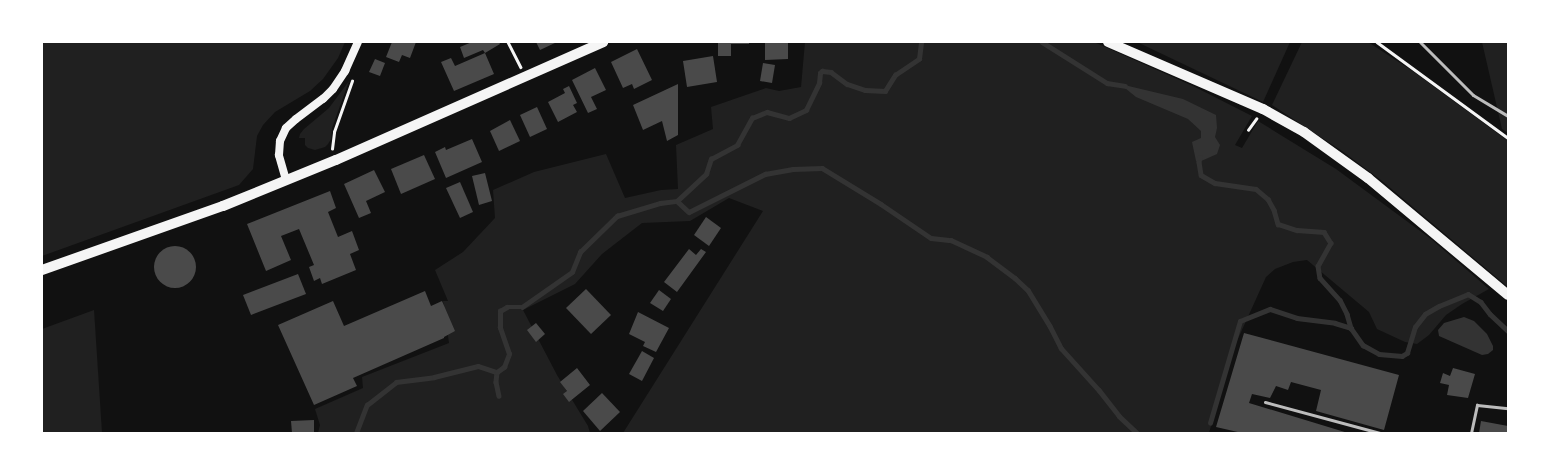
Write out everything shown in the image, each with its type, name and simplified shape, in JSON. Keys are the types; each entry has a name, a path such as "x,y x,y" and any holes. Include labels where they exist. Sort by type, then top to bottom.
{"main road":[{"path":"286,180 279,155 280,141 286,128 323,99 333,88 345,71 358,42"},
{"path":"42,270 223,206 336,160 603,42"},
{"path":"1108,42 1263,109 1304,132 1368,178 1508,295"}],"lane":[{"path":"1420,42 1473,95 1508,116"},
{"path":"1265,402 1380,433"},
{"path":"1472,433 1477,405 1508,408"}],"path":[{"path":"508,42 526,76"},
{"path":"1377,42 1508,138"},
{"path":"336,160 332,147 334,132 352,83 352,76"}],"shaded area":[{"path":"42,42 345,42 338,58 323,79 310,91 275,112 263,125 257,136 253,169 239,185 42,256"},
{"path":"805,42 1096,43 1193,86 1252,116 1235,145 1242,148 1258,121 1336,169 1431,239 1489,289 1446,315 1429,335 1417,344 1405,342 1377,329 1369,312 1307,260 1293,262 1275,269 1266,277 1232,352 1209,433 623,433 763,211 729,198 690,221 642,223 602,254 575,284 523,310 557,375 588,426 590,433 318,433 320,425 315,409 363,388 362,377 449,343 443,301 448,301 435,270 463,252 495,218 493,190 534,172 606,154 625,198 661,190 678,189 676,145 713,129 711,107 766,88 779,91 801,87"},
{"path":"1137,42 1290,42 1263,102"},
{"path":"1302,42 1368,42 1414,72 1508,141 1508,287 1382,181 1342,151 1272,105"},
{"path":"1482,42 1508,42 1508,133 1502,129"},
{"path":"349,81 332,128 331,139 328,144 325,147 315,150 308,148 305,145 305,138 299,138 300,134 329,108"},
{"path":"1120,84 1183,99 1216,115 1217,128 1215,137 1220,145 1217,154 1199,162 1196,161 1192,142 1201,138 1201,131 1188,119 1136,97"},
{"path":"94,310 102,433 42,433 42,329"},
{"path":"1464,317 1474,321 1487,334 1493,346 1493,350 1488,354 1482,355 1439,336 1438,330 1444,323"}],"building":[{"path":"392,42 416,42 410,58 402,55 399,62 386,57"},
{"path":"472,42 499,42 500,44 485,53 483,50 464,58 460,47"},
{"path":"536,42 557,42 540,50"},
{"path":"718,42 749,42 749,44 731,44 731,56 718,56"},
{"path":"765,42 788,42 788,59 765,60"},
{"path":"637,49 652,80 634,89 632,84 623,88 611,62"},
{"path":"485,53 494,74 454,91 441,62 451,58 455,66"},
{"path":"713,56 717,82 687,87 683,61"},
{"path":"375,59 385,63 380,76 369,72"},
{"path":"763,63 775,65 772,83 760,81"},
{"path":"595,68 606,90 591,97 597,109 588,113 572,80"},
{"path":"678,84 678,135 667,141 662,121 643,130 633,105"},
{"path":"569,86 577,103 573,105 577,112 558,122 548,102 565,93 563,89"},
{"path":"537,107 547,129 530,137 520,115"},
{"path":"510,120 520,141 499,151 490,131"},
{"path":"472,139 482,162 446,178 435,152 445,147 446,150"},
{"path":"424,155 435,179 401,194 391,169"},
{"path":"374,170 385,192 366,201 371,213 359,218 344,184"},
{"path":"485,173 492,201 479,205 472,176"},
{"path":"460,182 473,212 460,218 446,188"},
{"path":"330,191 336,208 328,212 338,237 352,231 359,250 350,254 356,270 322,284 320,278 314,281 309,267 314,265 299,229 281,236 291,260 266,271 247,224"},
{"path":"706,217 721,228 709,246 694,235"},
{"path":"171,246 179,246 187,249 193,255 196,267 193,279 187,285 179,288 171,288 163,285 157,279 154,271 154,263 157,255 163,249"},
{"path":"689,249 696,255 701,249 706,252 677,292 664,282"},
{"path":"298,274 306,294 251,315 243,295"},
{"path":"586,289 611,315 591,334 566,308"},
{"path":"659,290 671,299 663,311 650,303"},
{"path":"425,291 431,306 442,301 455,331 444,338 353,378 357,386 314,405 278,325 333,301 344,326"},
{"path":"638,312 669,328 656,352 643,346 645,342 629,334"},
{"path":"536,323 545,334 536,342 527,330"},
{"path":"1244,333 1399,375 1384,430 1316,411 1321,390 1291,382 1288,390 1276,386 1270,398 1252,394 1249,403 1348,433 1242,433 1216,427"},
{"path":"642,351 654,358 642,381 629,374"},
{"path":"577,368 590,385 569,402 563,394 567,391 560,382"},
{"path":"1453,368 1475,374 1468,398 1447,395 1449,385 1440,383 1443,373 1450,376"},
{"path":"602,393 620,412 600,431 583,411"},
{"path":"314,420 314,433 292,433 291,421"},
{"path":"1481,421 1508,426 1508,433 1479,433"}],"waterway":[{"path":"356,433 367,405 396,382 434,377 478,366 497,372 504,367 509,354 500,328 500,311 507,307 522,307 572,272 580,252 617,216 660,203 677,201 706,174 711,159 737,145 752,118 767,112 789,118 806,110 819,83 820,73 822,71 831,72 847,84 865,90 885,91 895,75 919,59 921,42"},
{"path":"1042,42 1107,83 1125,86"},
{"path":"1200,157 1199,162 1201,175 1215,183 1256,189 1268,199 1274,210 1278,224 1297,230 1324,232 1331,243 1318,266 1320,278 1340,300 1347,314 1351,328 1363,345 1379,354 1402,356 1407,353 1415,327 1425,314 1439,306 1468,294 1481,302 1490,314 1508,331"},
{"path":"677,201 689,212 765,174 793,169 822,168 881,204 931,238 951,240 987,257 1015,278 1028,290 1050,326 1061,348 1099,390 1119,416 1137,433"},
{"path":"1210,423 1240,321 1270,309 1297,318 1335,323 1351,328"},
{"path":"497,372 496,382 499,396"}]}
